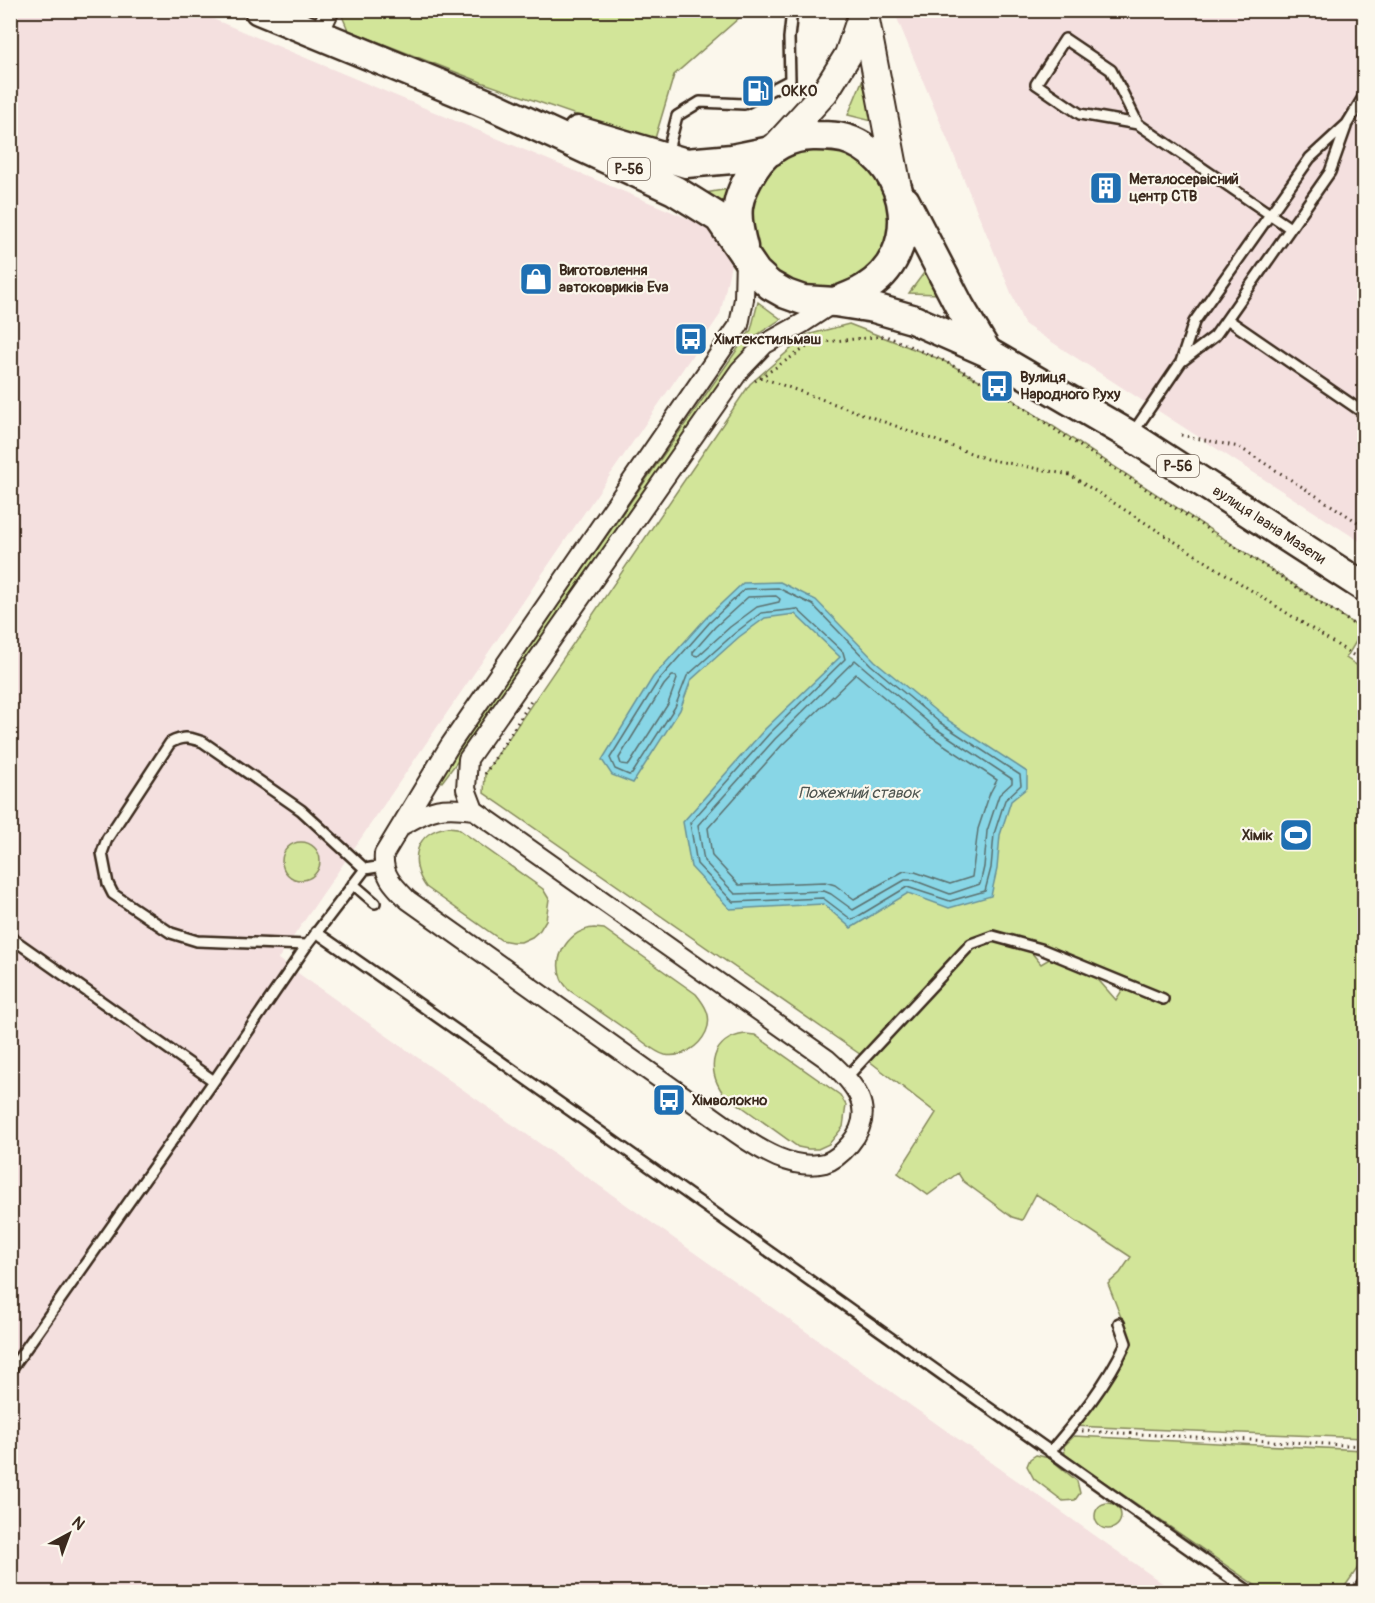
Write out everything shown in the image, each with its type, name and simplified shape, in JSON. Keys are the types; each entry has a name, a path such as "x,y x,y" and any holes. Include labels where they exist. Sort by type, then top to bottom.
{"main road":[{"name":"Р-56","path":"259,10 324,23 495,108 674,190 719,218 763,278 786,294 803,300 835,302"},
{"path":"745,255 737,225 737,205 742,187 758,162 825,92 848,55 864,10"},
{"path":"835,302 865,289 890,265 898,253 904,223 903,206 864,10"},
{"name":"Р-56","path":"495,108 686,163 732,159 771,151 790,139 807,136 836,136 851,140 868,149 883,164 898,188"},
{"name":"вулиця Івана Мазепи","path":"898,188 960,307 987,352"},
{"name":"вулиця Івана Мазепи","path":"835,302 874,308 912,319 987,352 1131,436 1365,587"}],"street":[{"path":"402,825 429,810 453,807 474,810 827,1059 847,1077 858,1091 862,1107 862,1122 856,1137 843,1152 825,1163 785,1160 761,1150 408,900 374,867 450,745 739,325 744,299 745,255"},
{"path":"474,810 466,789 468,759 740,370 765,344 835,302"}],"lane":[{"path":"667,157 677,116 700,102 744,104 790,80 789,38 792,10"},
{"path":"1138,124 1111,70 1065,39 1036,84 1080,114 1138,124 1290,228"},
{"path":"1181,362 1215,336 1330,172 1347,124 1365,96"},
{"path":"1131,436 1181,362 1194,322 1310,158 1347,124"},
{"path":"1227,319 1365,414"},
{"path":"10,1371 214,1081 316,932 353,884 374,867 301,810 203,742 191,737 180,737 170,743 107,839 102,853 108,884 113,894 171,933 197,941 307,945"},
{"path":"353,884 375,903"},
{"path":"316,932 518,1072 1250,1593"},
{"path":"847,1077 971,944 993,936 1041,949 1163,999"},
{"path":"10,937 214,1081"},
{"path":"1050,1452 1113,1370 1126,1343 1119,1323"},
{"path":"1357,1593 1365,1582"}],"path":[{"path":"750,384 813,343 886,336 942,360 1001,392 1063,435 1365,631"},
{"path":"760,377 987,459 1070,475 1365,662"},
{"path":"1181,435 1239,447 1365,526"},
{"path":"484,783 485,773 538,691"},
{"path":"1064,1435 1079,1431 1365,1446"}],"shaded area":[{"path":"11,11 194,11 708,227 732,260 720,315 278,959 1175,1592 11,1592"},
{"path":"894,11 1364,11 1364,544 1024,324"}],"green space":[{"path":"340,11 747,11 674,75 654,142 481,82 348,30"},
{"path":"862,81 876,122 848,115"},
{"path":"820,148 847,153 871,168 886,192 891,219 886,246 871,270 847,285 820,290 793,285 769,270 754,246 749,219 754,192 769,168 793,153"},
{"path":"729,189 727,212 705,193"},
{"path":"929,266 940,294 909,293"},
{"path":"758,302 781,319 757,335 460,758 442,782 437,781 751,330"},
{"path":"849,324 942,360 1001,392 1363,630 1346,658 1364,670 1364,1438 1073,1426 1114,1373 1131,1343 1108,1284 1120,1273 1131,1257 1036,1194 1022,1220 1012,1217 963,1181 958,1173 928,1195 898,1173 936,1113 864,1057 484,793 485,773 750,384 807,335","holes":["993,936 1126,984 1116,1000 1094,975 1051,958 1041,964 1031,952 997,941 975,944"]},
{"path":"448,827 457,828 543,889 549,899 546,920 532,937 521,942 501,940 426,887 417,868 418,849 428,835"},
{"path":"301,842 314,848 320,861 314,874 301,880 288,874 282,861 288,848"},
{"path":"594,928 604,929 696,994 705,1007 709,1021 706,1032 694,1047 678,1055 662,1054 569,990 562,980 559,969 561,952 571,938"},
{"path":"745,1034 755,1035 840,1095 846,1105 843,1127 829,1144 818,1149 798,1147 723,1093 714,1074 715,1056 725,1042"},
{"path":"1074,1436 1364,1450 1364,1559 1341,1592 1265,1592 1065,1455 1064,1446"},
{"path":"1036,1455 1049,1458 1077,1481 1080,1493 1075,1500 1063,1501 1034,1479 1027,1466 1030,1459"},
{"path":"1108,1503 1117,1507 1121,1516 1117,1525 1108,1529 1099,1525 1095,1516 1099,1507"}],"water":[{"name":"Пожежний ставок","path":"780,582 816,600 875,661 943,717 1027,772 1027,788 1011,801 1000,835 997,869 991,896 949,908 908,893 851,928 823,904 730,909 691,867 683,822 765,729 840,657 795,614 765,618 739,637 691,680 680,710 633,783 612,775 602,760 653,677 706,618 743,583"}],"place":[{"name":"ОККО","path":"758,91"},
{"name":"Металосервісний центр СТВ","path":"1106,188"},
{"name":"Виготовлення автоковриків Eva","path":"536,279"},
{"name":"Хімтекстильмаш","path":"691,339"},
{"name":"Вулиця Народного Руху","path":"997,386"},
{"name":"Хімік","path":"1296,835"},
{"name":"Хімволокно","path":"669,1100"}]}
